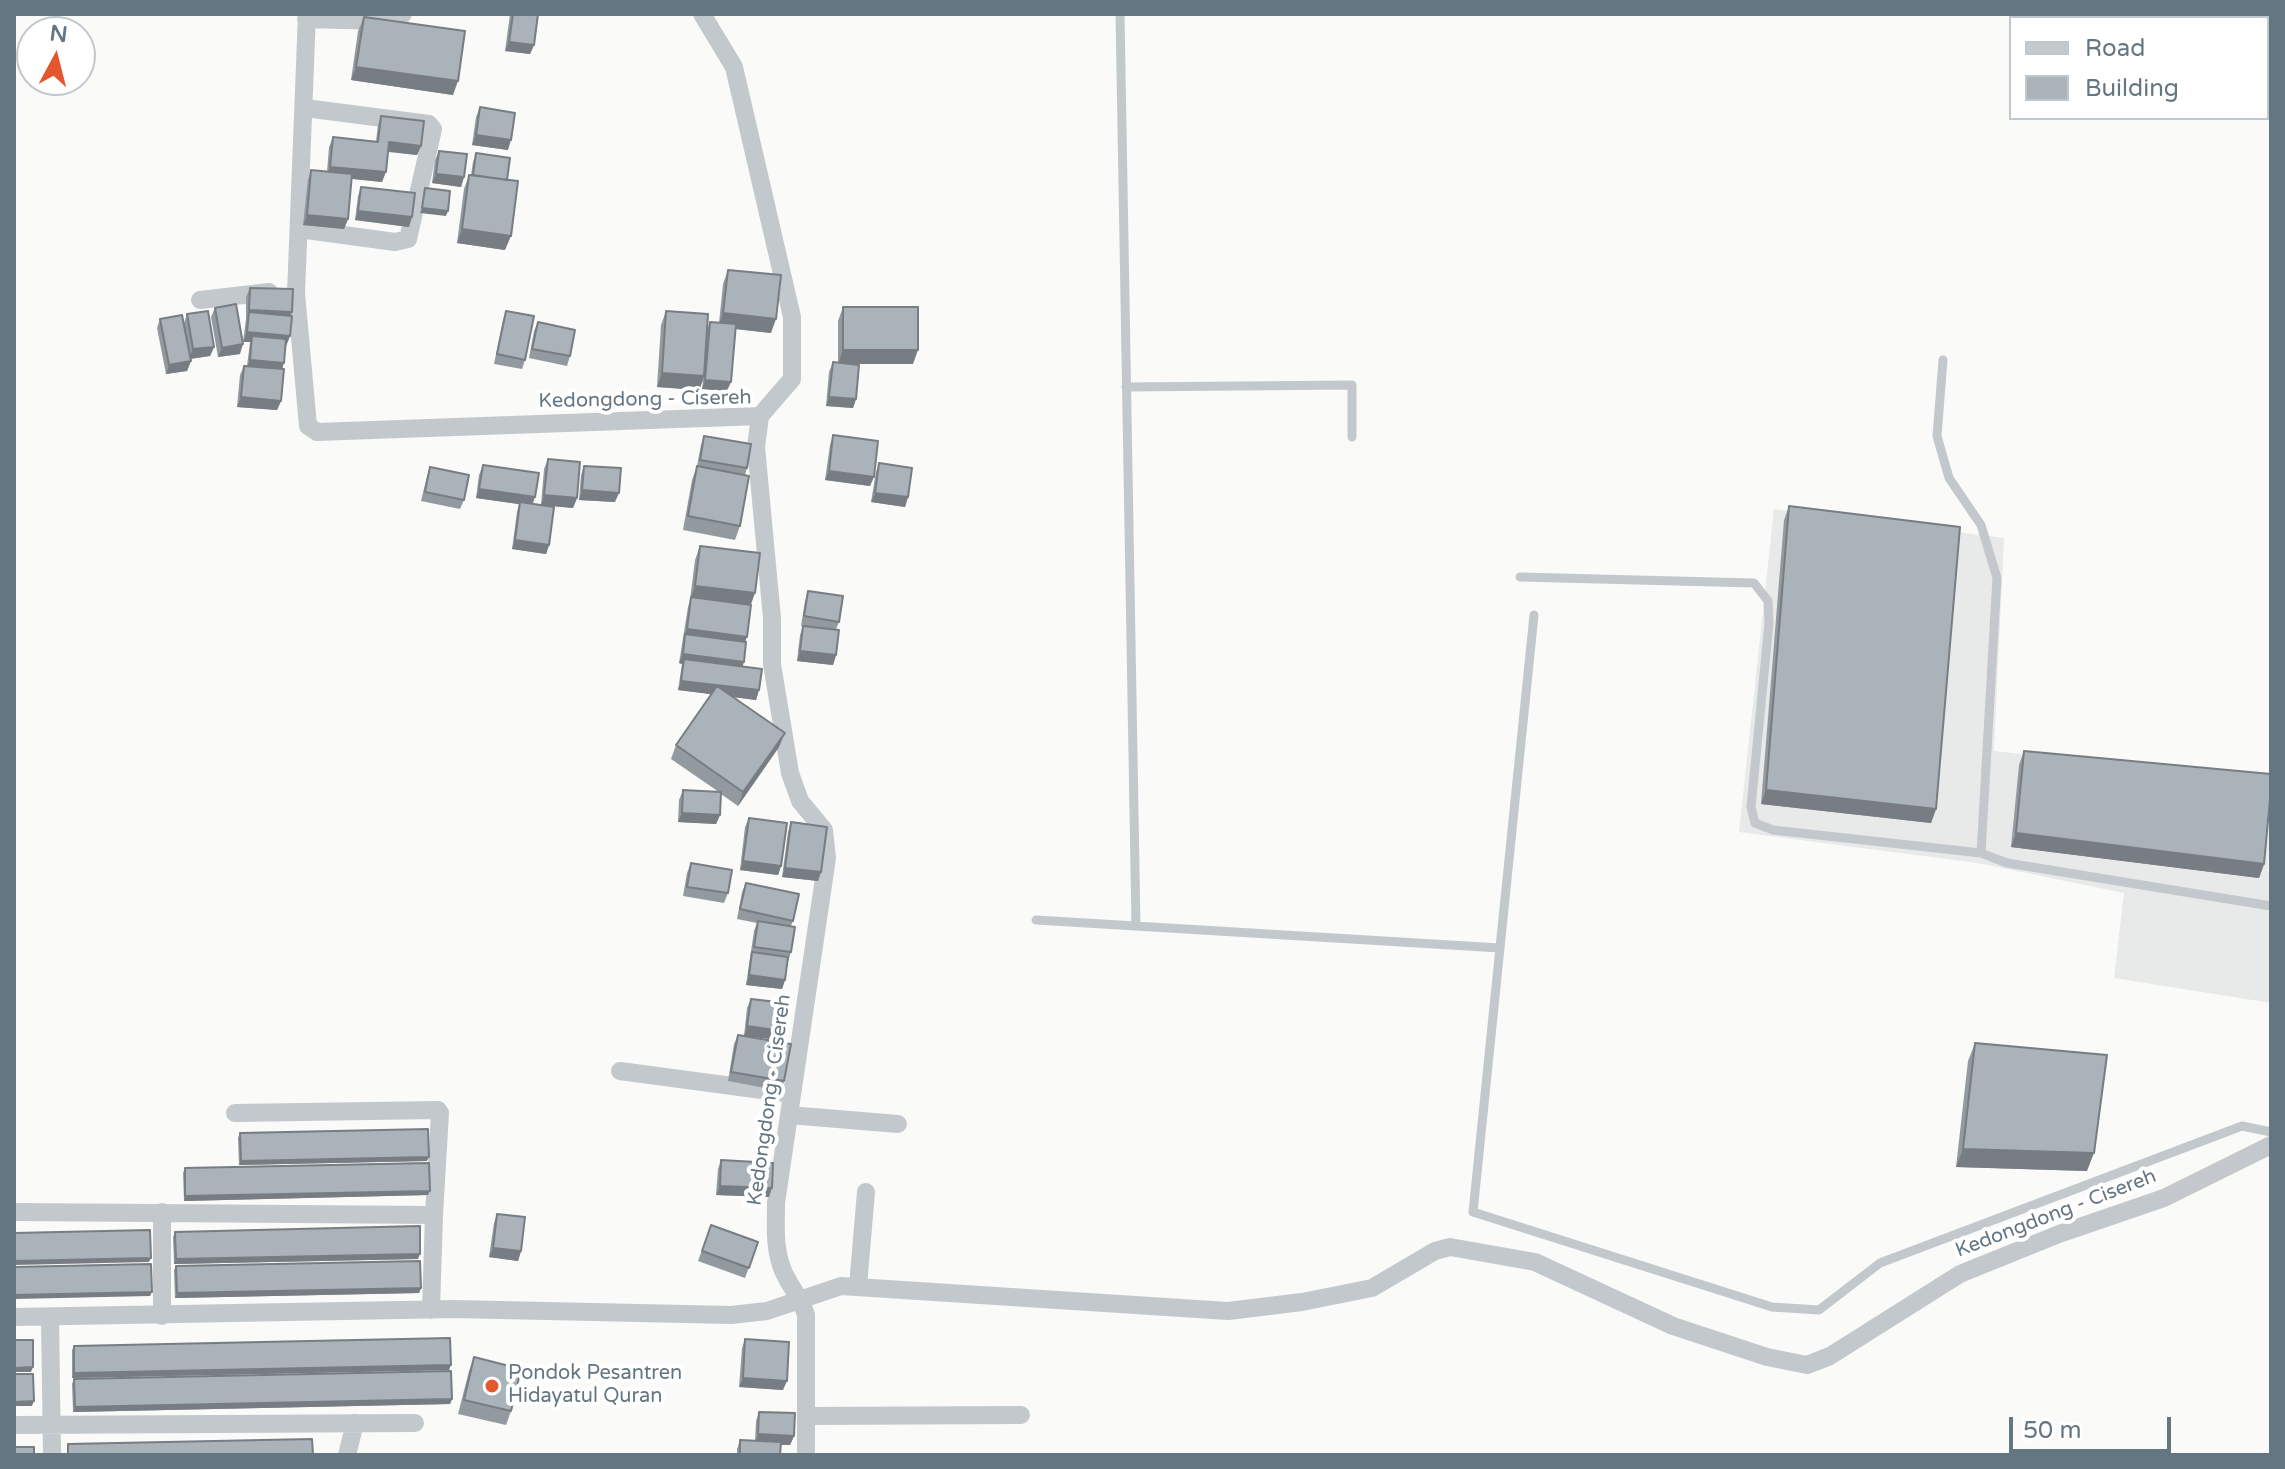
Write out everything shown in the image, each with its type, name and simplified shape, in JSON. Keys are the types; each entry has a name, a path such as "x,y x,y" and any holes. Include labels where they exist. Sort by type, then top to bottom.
{"street":[{"path":"306,16 382,21 403,14"},
{"path":"702,14 734,67 792,317 792,379 760,416"},
{"name":"Kedongdong - Cisereh","path":"306,16 296,293 308,426 317,432 760,416 756,447 772,618 772,664 790,773 800,801 824,830 827,858 789,1115 775,1238 782,1268 802,1299 841,1286 858,1286 1228,1311 1302,1302 1372,1288 1435,1251 1468,1248 1535,1262 1673,1326 1767,1357 1807,1365 1830,1356 1960,1274 2059,1234 2164,1198 2271,1145"},
{"path":"299,229 395,242 408,239 433,129 429,124 305,108"},
{"path":"200,300 265,292 296,293"},
{"path":"620,1071 792,1094"},
{"path":"235,1113 438,1110 431,1310"},
{"path":"789,1115 898,1124"},
{"path":"858,1286 866,1192"},
{"path":"14,1212 434,1215"},
{"path":"162,1212 162,1316"},
{"path":"14,1317 431,1310 731,1315 767,1311 802,1299 809,1344 806,1455"},
{"path":"50,1317 52,1455"},
{"path":"807,1416 1021,1415"},
{"path":"347,1455 355,1423"},
{"path":"14,1425 415,1423"}],"lane":[{"path":"1120,14 1136,926"},
{"path":"1943,360 1937,436 1949,478 1981,525 1997,578 1981,853"},
{"path":"1126,387 1352,385 1352,437"},
{"path":"1520,577 1754,583 1768,601 1769,623 1751,807 1755,823 1773,830 1981,853 2007,863 2271,906"},
{"path":"1534,615 1473,1212 1772,1307 1819,1310 1880,1263 2242,1126 2271,1132"},
{"path":"1036,920 1500,948"}],"shaded area":[{"path":"1774,509 2004,538 1994,751 2271,782 2268,872 2271,873 2271,1003 2114,978 2124,893 1977,863 1739,832"}],"building":[{"path":"513,14 538,14 534,45 509,42"},
{"path":"364,17 465,31 458,81 356,67"},
{"path":"480,107 515,113 511,140 476,135"},
{"path":"381,116 424,121 421,146 389,142 386,172 330,167 333,137 378,142"},
{"path":"439,151 467,154 464,177 436,174"},
{"path":"476,153 510,158 507,180 473,175"},
{"path":"311,170 352,174 348,219 307,215"},
{"path":"469,175 518,181 511,236 462,229"},
{"path":"361,187 415,193 412,217 358,211"},
{"path":"425,188 450,191 448,211 422,208"},
{"path":"728,270 781,275 776,319 723,313"},
{"path":"250,288 293,289 292,312 249,310"},
{"path":"236,304 243,344 222,348 215,308"},
{"path":"843,307 918,307 918,350 843,350"},
{"path":"208,311 214,347 193,349 187,314"},
{"path":"506,311 534,316 525,360 497,354"},
{"path":"666,311 708,314 704,376 662,373"},
{"path":"249,312 292,316 290,336 247,332"},
{"path":"182,315 191,361 169,365 160,319"},
{"path":"538,322 575,330 570,356 532,349"},
{"path":"710,322 736,324 731,382 705,380"},
{"path":"252,336 286,339 284,363 250,360"},
{"path":"833,362 859,365 856,399 829,397"},
{"path":"244,366 284,369 281,401 241,397"},
{"path":"833,435 878,441 874,477 829,471"},
{"path":"704,436 751,444 747,468 700,460"},
{"path":"548,459 580,462 577,498 544,495"},
{"path":"879,463 912,468 908,497 875,493"},
{"path":"483,465 539,473 535,497 479,489"},
{"path":"584,466 621,468 619,493 582,490"},
{"path":"697,466 749,476 740,526 688,516"},
{"path":"430,467 469,475 464,500 425,492"},
{"path":"520,502 554,507 549,545 515,540"},
{"path":"1789,506 1960,527 1936,809 1766,790"},
{"path":"700,546 760,553 755,593 695,586"},
{"path":"808,591 843,596 839,622 804,616"},
{"path":"691,597 751,605 747,637 687,629"},
{"path":"803,626 839,630 836,655 800,651"},
{"path":"685,634 746,642 744,662 683,654"},
{"path":"684,659 762,669 759,690 681,681"},
{"path":"717,686 785,733 743,792 676,745"},
{"path":"2024,751 2271,774 2264,864 2016,833"},
{"path":"683,790 721,792 720,815 682,813"},
{"path":"749,818 787,823 781,866 743,861"},
{"path":"791,822 827,827 821,872 785,868"},
{"path":"691,863 732,870 728,893 687,887"},
{"path":"746,883 799,894 793,921 740,909"},
{"path":"758,921 795,927 791,952 754,947"},
{"path":"752,952 788,957 785,980 749,975"},
{"path":"751,999 786,1003 782,1031 747,1026"},
{"path":"738,1035 791,1044 784,1081 731,1072"},
{"path":"1975,1043 2107,1055 2094,1153 1963,1149"},
{"path":"428,1129 429,1157 241,1161 240,1133"},
{"path":"721,1160 773,1163 772,1188 720,1186"},
{"path":"429,1163 430,1191 185,1196 185,1168"},
{"path":"497,1214 525,1217 521,1251 493,1248"},
{"path":"711,1225 758,1242 749,1268 702,1251"},
{"path":"420,1226 420,1254 176,1259 175,1232"},
{"path":"150,1230 151,1258 14,1261 14,1233"},
{"path":"420,1261 421,1288 177,1293 176,1266"},
{"path":"151,1264 152,1292 14,1295 14,1267"},
{"path":"450,1338 451,1365 74,1373 74,1346"},
{"path":"745,1339 789,1342 787,1381 743,1378"},
{"path":"14,1340 33,1340 33,1367 14,1368"},
{"path":"474,1357 521,1369 511,1411 464,1400"},
{"path":"451,1371 452,1399 75,1407 74,1379"},
{"path":"14,1374 33,1374 34,1401 14,1402"},
{"path":"759,1412 795,1413 794,1436 758,1434"},
{"path":"312,1439 313,1455 68,1455 68,1444"},
{"path":"740,1440 781,1442 780,1455 740,1455"},
{"path":"14,1447 34,1447 34,1455 14,1455"}],"place":[{"name":"Pondok Pesantren Hidayatul Quran","path":"492,1386"}]}
